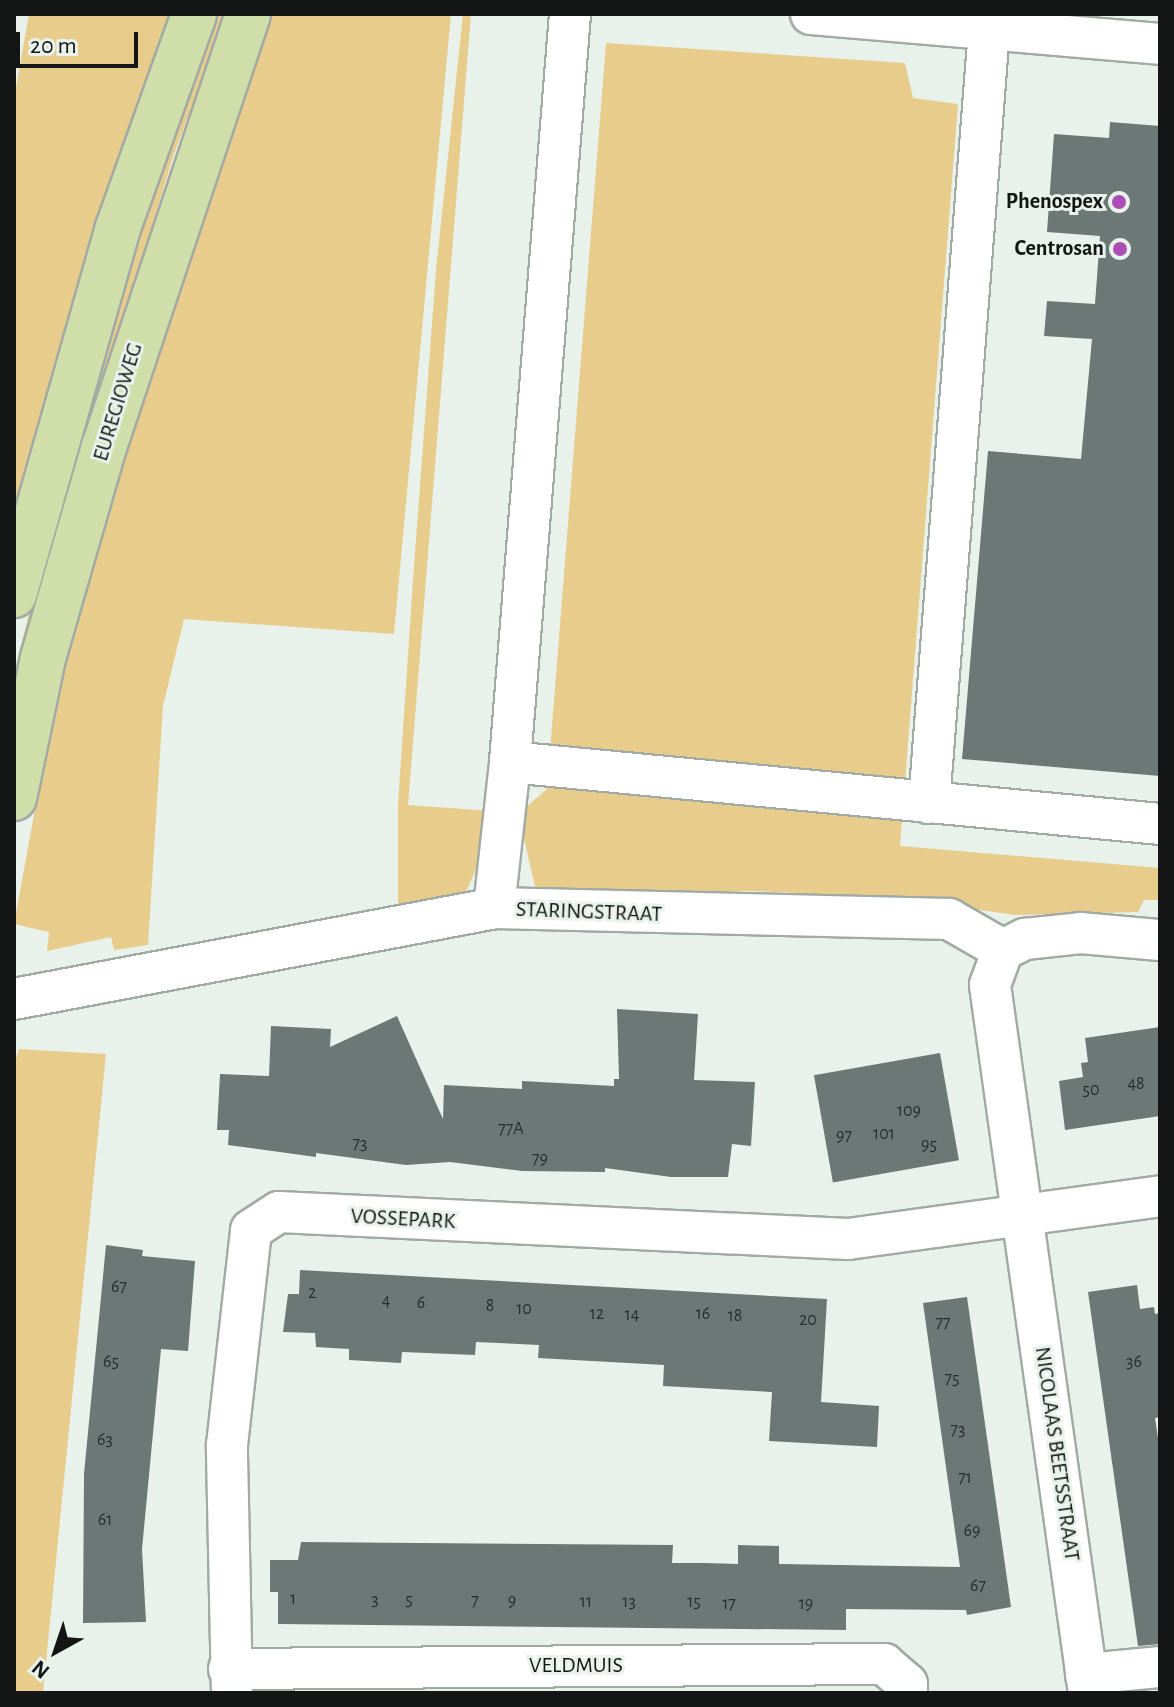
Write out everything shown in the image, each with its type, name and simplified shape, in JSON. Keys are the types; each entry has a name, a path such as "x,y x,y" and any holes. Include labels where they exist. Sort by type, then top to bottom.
{"main road":[{"path":"14,595 118,228 194,14"},
{"name":"EUREGIOWEG","path":"14,798 43,658 104,447 248,14"}],"street":[{"path":"494,908 510,762 570,14"},
{"path":"811,14 933,20 989,30 1160,44"},
{"path":"929,803 989,30"},
{"path":"510,762 1160,824"},
{"name":"STARINGSTRAAT","path":"14,999 494,908 949,919 1003,950"},
{"path":"1003,950 1025,939 1057,934 1160,940"},
{"name":"NICOLAAS BEETSSTRAAT","path":"1003,950 990,985 1088,1683"},
{"path":"1024,1216 1160,1196"},
{"name":"VOSSEPARK","path":"231,1681 227,1445 251,1230 279,1212 848,1239 1024,1216"},
{"name":"VELDMUIS","path":"231,1681 884,1664 907,1684 907,1693"},
{"path":"1088,1683 1160,1667"}],"shaded area":[{"path":"29,14 169,14 67,327 14,531 14,99"},
{"path":"210,14 226,14 173,157 83,454 14,755 14,673 78,420"},
{"path":"258,14 451,14 394,634 184,619 163,706 148,945 114,950 111,937 47,951 49,932 14,924 55,700 92,549"},
{"path":"463,14 471,14 408,805 491,811 483,854 461,903 398,910 398,804 413,580 436,270"},
{"path":"606,43 905,63 913,98 958,104 900,846 1160,868 1160,900 1144,900 1138,912 1015,915 903,899 759,891 537,895 522,830 525,808 547,789"},
{"path":"19,1049 106,1054 43,1693 14,1693 14,1065"}],"building":[{"path":"1110,122 1160,126 1160,776 962,759 988,451 1081,459 1092,339 1044,336 1047,301 1095,304 1100,236 1047,232 1054,134 1109,138"},
{"path":"617,1009 698,1014 694,1080 755,1082 751,1146 732,1144 728,1177 671,1177 605,1168 605,1172 522,1171 450,1162 406,1165 316,1153 316,1157 228,1145 229,1130 217,1130 220,1074 269,1076 271,1026 331,1029 330,1047 397,1016 443,1119 444,1085 522,1089 522,1081 614,1086 614,1079 619,1079"},
{"path":"1160,1027 1160,1116 1065,1130 1059,1081 1083,1077 1081,1063 1088,1062 1085,1038"},
{"path":"940,1053 959,1160 833,1183 814,1075"},
{"path":"106,1245 143,1250 142,1256 195,1261 188,1351 161,1349 142,1549 146,1622 83,1623 84,1474"},
{"path":"300,1270 827,1299 821,1402 879,1406 877,1447 769,1441 772,1392 663,1386 664,1365 538,1358 539,1345 476,1342 475,1355 402,1352 401,1363 349,1360 349,1349 316,1347 315,1333 283,1332 288,1294 299,1294"},
{"path":"1137,1285 1140,1309 1154,1307 1155,1314 1160,1313 1160,1417 1155,1418 1160,1451 1160,1644 1138,1646 1088,1292"},
{"path":"967,1297 1011,1607 967,1615 966,1610 846,1609 846,1630 278,1624 278,1592 270,1592 270,1560 298,1560 301,1542 673,1545 672,1563 738,1564 738,1545 779,1546 779,1564 960,1567 923,1303"}],"place":[{"name":"Phenospex","path":"1119,202"},
{"name":"Centrosan","path":"1120,249"}]}
